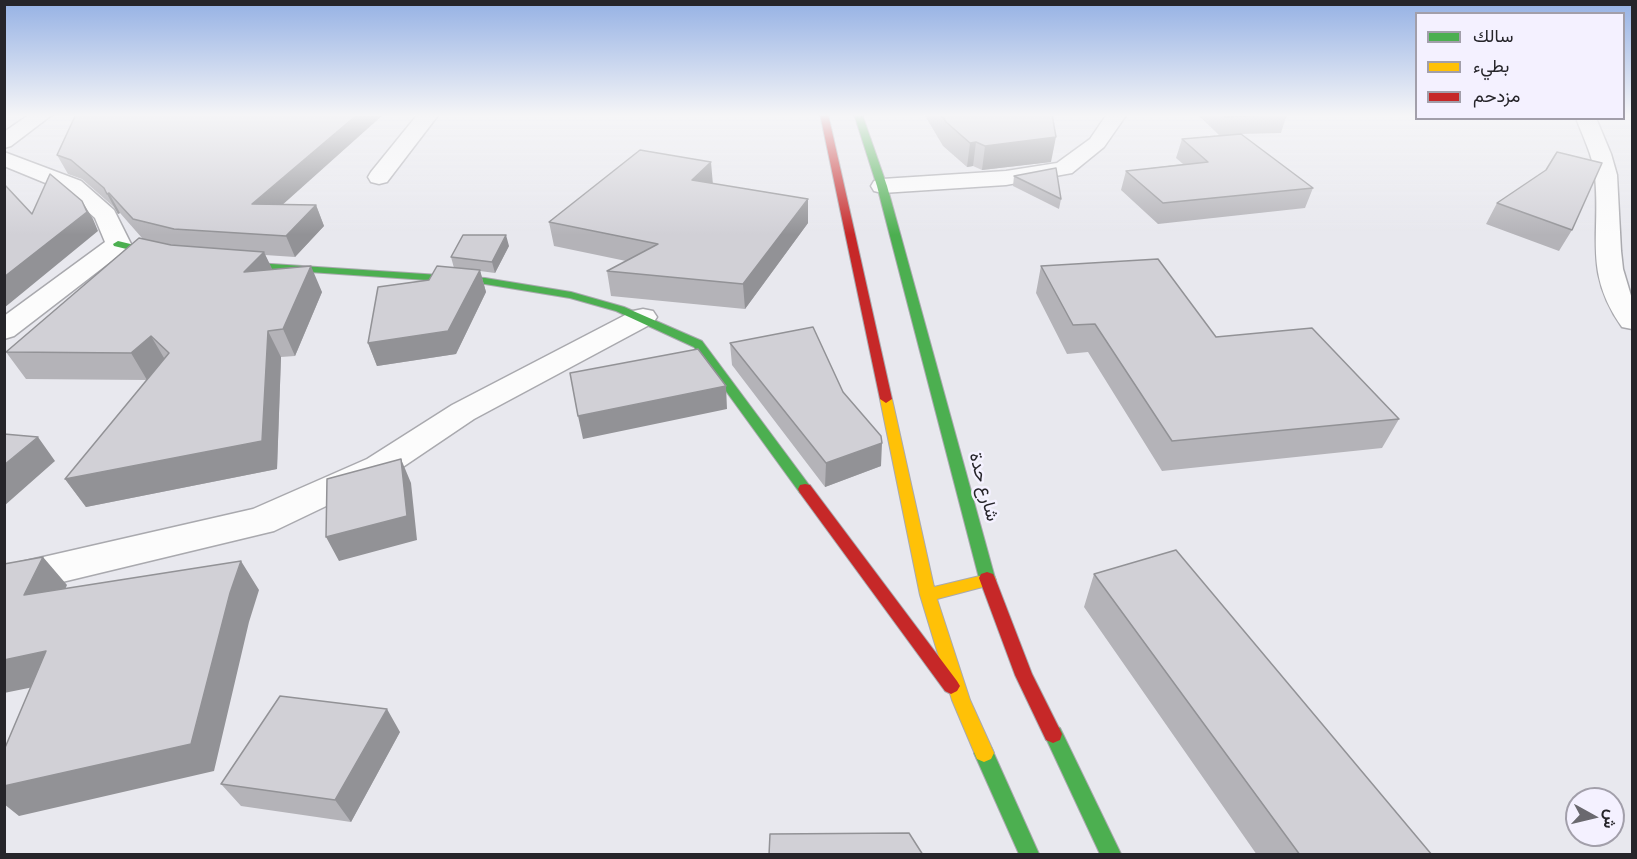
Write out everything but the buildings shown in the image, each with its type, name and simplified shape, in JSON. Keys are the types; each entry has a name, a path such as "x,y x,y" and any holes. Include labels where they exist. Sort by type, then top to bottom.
{"main road":[{"path":"836,154 845,187 928,596 961,700 1029,855"},
{"name":"شارع حدة","path":"869,154 988,580 1024,675 1111,855"},
{"path":"118,244 184,260"},
{"path":"207,262 406,274 488,282 572,295 643,317 698,344 961,700"},
{"path":"928,596 988,580"}],"street":[{"path":"379,177 397,154"},
{"path":"877,186 1006,178 1064,168 1082,154"},
{"path":"1599,154 1606,173 1607,262 1622,308 1632,321"},
{"path":"4,158 73,186 106,215 118,244 4,330"},
{"path":"4,581 261,521 379,467 463,412 643,317"}],"traffic: fast":[{"path":"871,154 882,186 987,578"},
{"path":"118,244 172,257"},
{"path":"226,264 485,281 571,295 620,309 698,344 805,489"},
{"path":"1053,734 1111,854"},
{"path":"984,753 1029,854"}],"traffic: slow":[{"path":"886,399 928,595 961,700 984,753"},
{"path":"928,595 988,580"}],"traffic: jam":[{"path":"833,154 886,399"},
{"path":"805,489 951,686"},
{"path":"987,578 1024,675 1053,734"}]}
